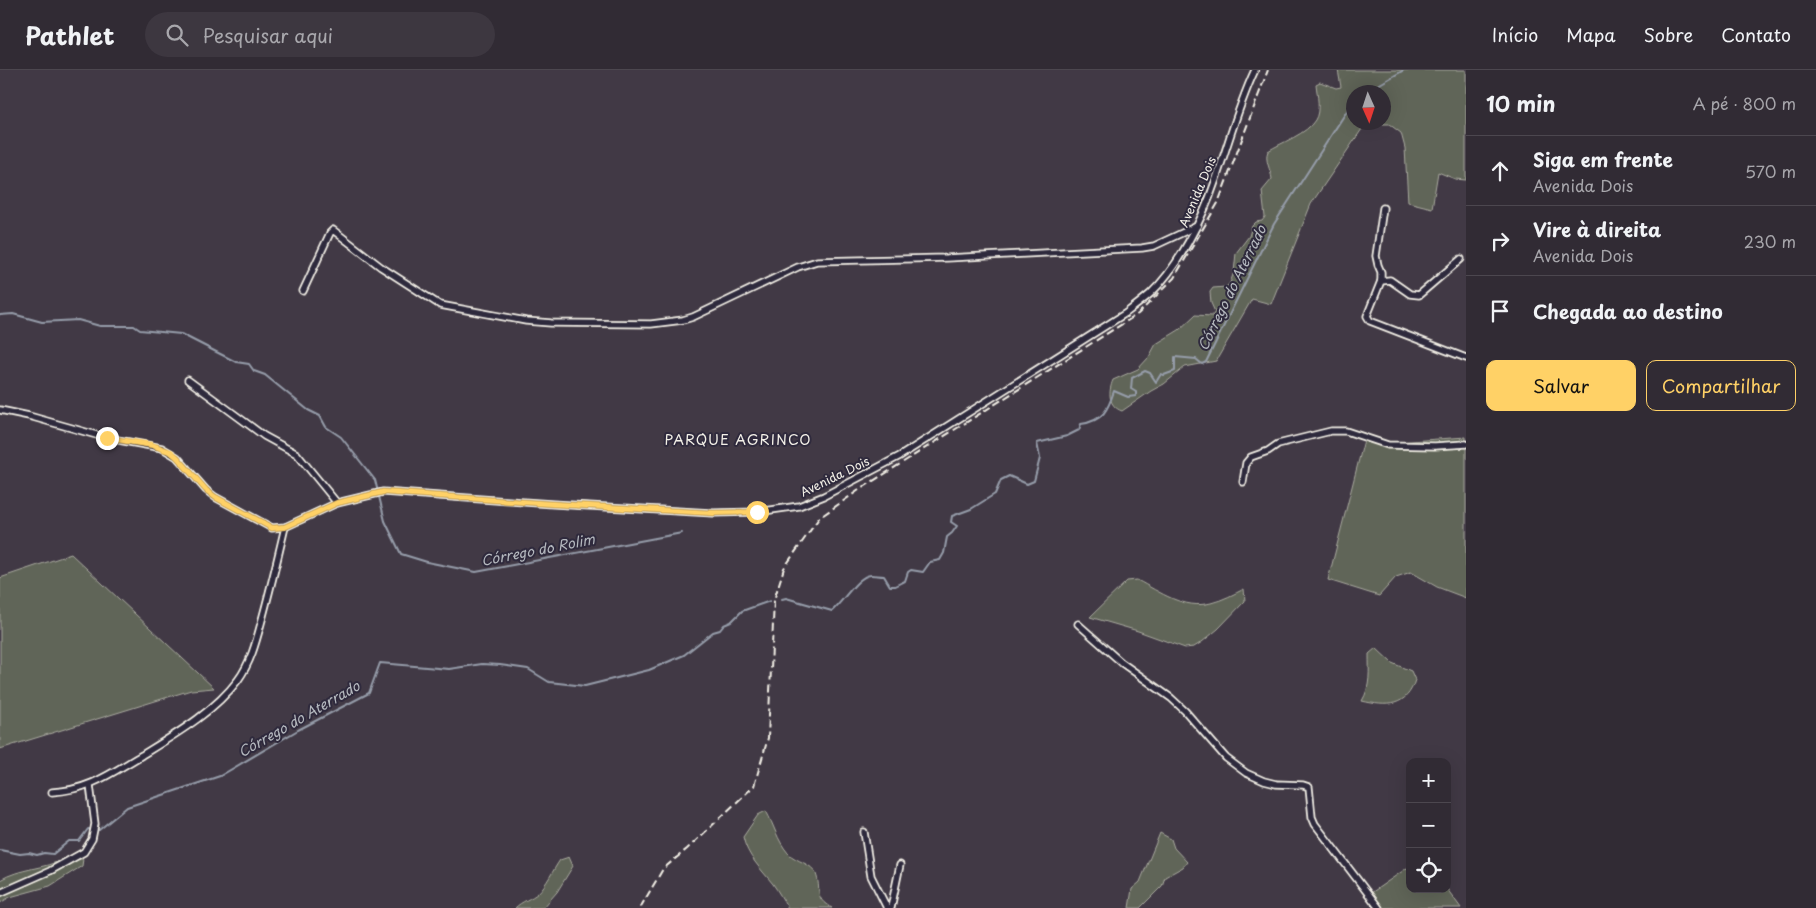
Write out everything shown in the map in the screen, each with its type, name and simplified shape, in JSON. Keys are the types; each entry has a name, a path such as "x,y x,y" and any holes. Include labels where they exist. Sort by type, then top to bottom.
{"street":[{"name":"Avenida Dois","path":"285,527 337,503 382,492 713,513 757,512 798,506 824,496 900,456 1126,313 1150,293 1172,266 1197,226 1215,183 1244,95 1255,70"},
{"path":"1383,208 1376,256 1381,272 1381,281 1366,316 1370,321 1466,358"},
{"path":"303,291 330,232 333,230 381,267 440,305 526,321 671,323 693,317 817,261 947,258 1142,248 1154,246 1197,226"},
{"path":"1381,281 1390,280 1410,294 1419,295 1461,259"},
{"path":"188,380 264,436 297,454 337,503"},
{"path":"0,410 35,417 100,437 162,448 177,457 206,490 215,497 266,526 272,528 285,527 276,569 253,652 239,680 212,707 174,736 90,784 68,791 52,792"},
{"path":"1243,482 1246,463 1251,457 1268,451 1278,444 1331,431 1346,431 1388,445 1435,446 1466,444"},
{"path":"1078,624 1122,663 1171,698 1185,711 1226,758 1246,773 1276,784 1309,787 1312,817 1378,908"},
{"path":"0,893 50,871 84,852 92,839 94,826 90,784"},
{"path":"864,832 871,876 887,908"},
{"path":"891,908 900,865"}],"green space":[{"path":"1338,70 1466,70 1466,180 1455,179 1438,172 1432,208 1408,202 1405,148 1401,133 1391,126 1391,85 1346,85 1346,130 1361,130 1311,204 1271,304 1252,299 1216,361 1185,367 1164,384 1122,411 1117,409 1110,398 1113,380 1138,369 1149,357 1156,344 1179,330 1195,315 1212,316 1215,312 1211,303 1210,292 1213,288 1226,287 1230,283 1234,272 1236,253 1249,236 1252,226 1256,222 1262,221 1265,217 1262,191 1272,179 1267,161 1268,151 1300,134 1315,120 1318,107 1316,84 1320,82 1336,88 1341,87"},
{"path":"1466,437 1466,598 1437,587 1411,572 1396,577 1379,596 1328,580 1364,440 1382,443"},
{"path":"71,554 214,688 191,690 0,749 0,578"},
{"path":"1137,580 1173,599 1191,604 1201,605 1215,602 1244,589 1245,601 1218,629 1202,642 1194,647 1185,648 1138,631 1090,617 1127,581"},
{"path":"1376,648 1392,663 1411,671 1415,680 1407,696 1395,703 1380,704 1362,701 1368,684 1369,654"},
{"path":"766,811 781,843 788,853 814,870 818,880 820,897 822,901 832,908 788,908 773,884 759,868 751,856 743,837 758,815"},
{"path":"1160,833 1171,839 1174,848 1187,862 1183,867 1165,877 1162,886 1140,908 1129,908 1132,889 1140,882"},
{"path":"569,857 573,866 557,892 543,908 515,908 538,893 560,860"},
{"path":"64,859 83,859 82,866 50,886 10,897 0,903 0,880 16,873"},
{"path":"1406,869 1406,893 1450,893 1461,908 1382,908 1371,893"}],"waterway":[{"name":"Córrego do Aterrado","path":"1378,85 1404,70"},
{"name":"Córrego do Aterrado","path":"782,599 786,598 832,611 856,584 866,576 884,576 890,586 895,586 905,581 908,572 911,570 923,572 930,562 940,560 944,553 947,537 957,526 951,522 952,516 971,509 995,494 1001,480 1009,476 1027,484 1034,481 1040,458 1037,443 1067,436 1079,430 1081,424 1100,417 1107,409 1114,391 1128,397 1136,396 1136,392 1131,389 1132,378 1145,371 1150,373 1156,382 1161,374 1164,375 1175,371 1175,357 1196,359 1202,364 1206,362 1274,224 1346,112"},
{"name":"Córrego do Rolim","path":"0,315 13,314 42,322 78,320 100,326 134,326 140,330 181,334 236,362 249,364 254,371 265,375 308,410 320,416 326,427 341,437 375,480 385,521 401,554 427,562 476,572 682,533"},
{"name":"Córrego do Aterrado","path":"0,850 20,854 53,854 69,841 79,841 88,829 99,830 127,807 220,776 298,730 369,693 380,663 449,669 482,664 500,665 528,669 549,682 585,686 649,670 684,655 713,632 720,630 724,625 731,622 742,611 770,601"}],"railway":[{"path":"640,908 663,869 754,786 768,738 774,600 784,568 819,518 859,490 1138,314 1174,278 1218,203 1268,70"}],"district":[{"name":"PARQUE AGRINCO","path":"738,440"}],"route":[{"path":"107,438 152,445 171,452 206,490 215,497 272,528 285,527 337,503 383,492 713,513 757,512"}]}
